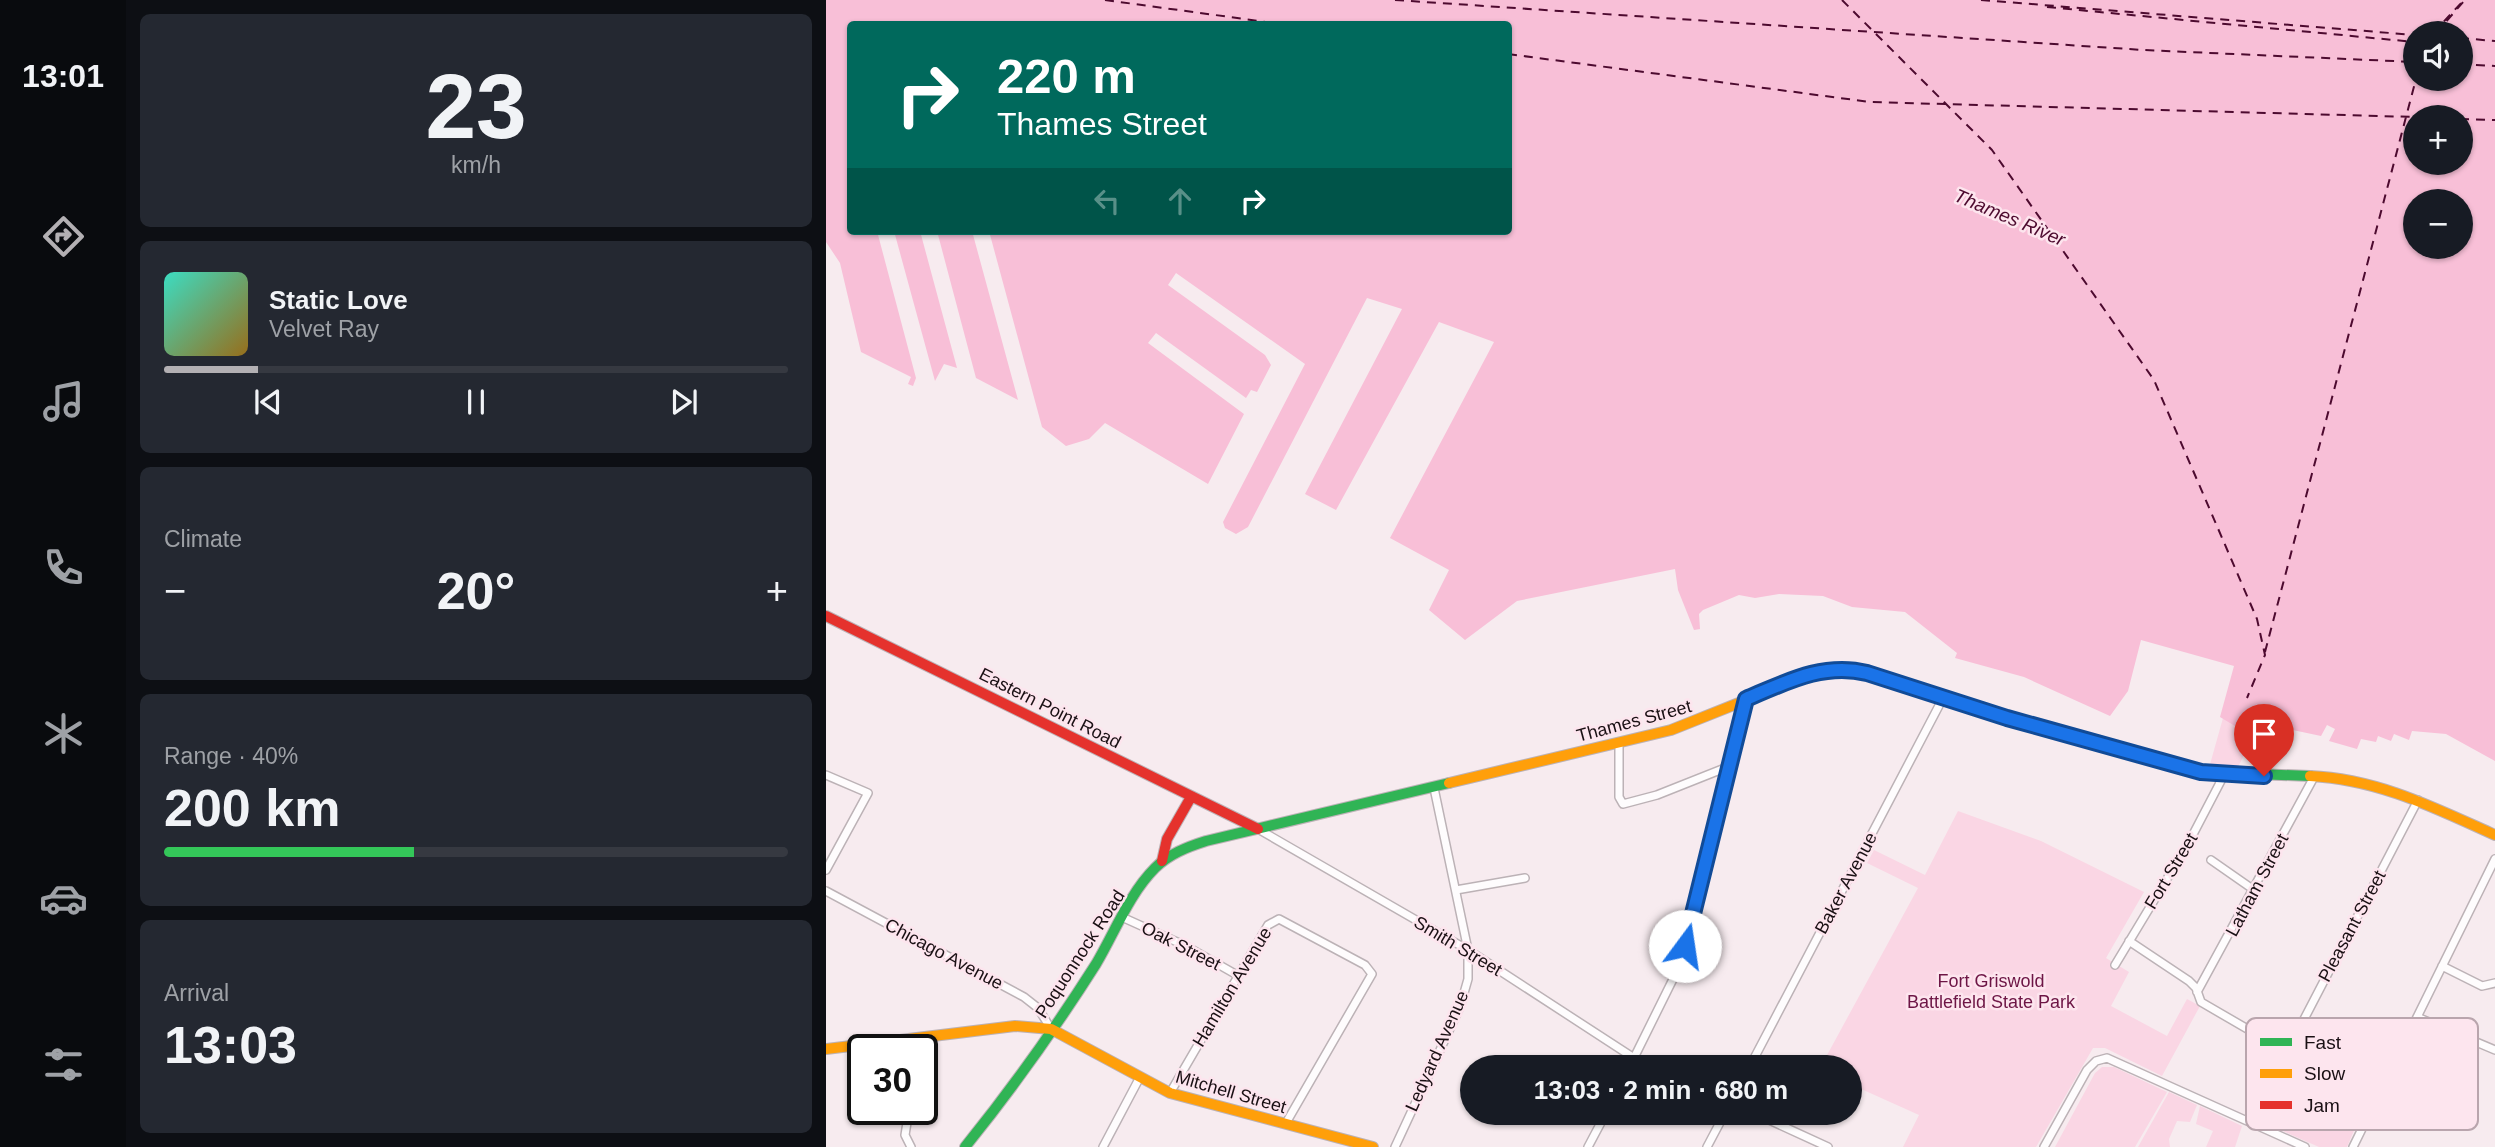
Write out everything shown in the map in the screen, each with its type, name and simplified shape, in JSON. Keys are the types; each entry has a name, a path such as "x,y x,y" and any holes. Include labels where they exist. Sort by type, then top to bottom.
{"street":[{"name":"Eastern Point Road","path":"826,616 880,640 1258,829"},
{"name":"Thames Street","path":"1258,829 1680,727 1819,671 1844,668 2097,744 2201,772 2314,777 2368,783 2418,800 2495,835"},
{"name":"Baker Avenue","path":"1756,1055 1943,698"},
{"path":"1636,1055 1681,965 1746,699"},
{"path":"1619,743 1619,797 1623,804 1657,795 1730,766"},
{"path":"826,775 868,793 826,870"},
{"name":"Fort Street","path":"2115,965 2188,844 2224,775"},
{"name":"Latham Street","path":"2197,992 2314,777"},
{"name":"Ledyard Avenue","path":"1395,1147 1466,992 1468,950 1434,788"},
{"path":"1162,861 1167,839 1191,797"},
{"name":"Pleasant Street","path":"2305,1018 2418,800"},
{"name":"Smith Street","path":"1258,829 1468,950 1629,1055"},
{"name":"Poquonnock Road","path":"965,1147 999,1104 1051,1029 1147,878 1162,861 1188,847 1258,829"},
{"path":"2417,1017 2495,859"},
{"path":"2211,860 2254,890"},
{"path":"1456,890 1525,878"},
{"name":"Chicago Avenue","path":"826,891 1024,997 1038,1009 1051,1029"},
{"name":"Oak Street","path":"1124,918 1186,946 1237,975"},
{"name":"Hamilton Avenue","path":"1170,1093 1268,925 1274,920 1283,921 1365,965 1372,974 1286,1123"},
{"path":"2129,940 2189,981 2201,1002 2246,1028"},
{"path":"2442,966 2482,986 2495,983"},
{"path":"826,1049 1015,1026 1051,1029"},
{"name":"Mitchell Street","path":"1051,1029 1170,1093 1373,1147"},
{"path":"2478,1043 2495,1050"},
{"path":"2044,1147 2084,1073 2096,1061 2114,1060 2246,1120"},
{"path":"1103,1147 1140,1077"},
{"path":"907,1125 905,1135 911,1147"},
{"path":"1588,1147 1600,1125"},
{"path":"1707,1147 1719,1125"},
{"path":"1780,1125 1828,1147"},
{"path":"2268,1130 2305,1147"},
{"path":"2353,1147 2361,1130"}],"green space":[{"path":"2223,718 2253,737 2236,771 2209,768"},
{"name":"Fort Griswold Battlefield State Park","path":"1958,811 2041,841 2144,892 2106,958 2129,972 2111,1006 2167,1036 2187,999 2200,1006 2162,1076 2105,1048 2093,1048 2036,1147 1903,1147 1919,1115 1862,1089 1862,1055 1827,1055 1918,888 1867,863 1874,850 1925,875"},
{"path":"2102,1067 2114,1067 2167,1092 2135,1147 2055,1147 2095,1073"},
{"path":"2169,1092 2197,1105 2190,1122 2177,1121 2169,1139 2170,1147 2138,1147"},
{"path":"2200,1106 2242,1126 2235,1147 2206,1147 2213,1131 2196,1124"},
{"path":"2281,1130 2354,1130 2347,1147 2319,1147"}],"water":[{"name":"Thames River","path":"826,0 2495,0 2495,761 2446,734 2412,731 2409,740 2394,734 2391,741 2378,736 2376,742 2361,739 2357,749 2329,741 2335,729 2327,725 2321,736 2288,729 2253,737 2220,717 2234,666 2141,640 2128,691 2110,716 2024,677 1955,658 1957,653 1905,612 1852,607 1823,596 1779,594 1755,598 1739,595 1703,610 1699,614 1700,629 1694,630 1678,590 1675,569 1517,601 1465,640 1429,610 1449,570 1390,538 1494,342 1439,322 1336,510 1305,494 1402,309 1367,298 1248,527 1236,534 1225,528 1223,522 1305,364 1176,273 1168,285 1265,355 1271,365 1257,392 1251,390 1246,398 1156,333 1148,343 1244,414 1208,484 1105,423 1089,439 1066,446 1042,427 990,235 1512,235 1512,21 847,21 847,235 878,235 916,378 913,386 908,384 911,377 861,352 840,263 826,242"},
{"path":"895,235 921,235 957,368 944,364 935,381"},
{"path":"938,235 973,235 1018,400 976,378"}],"ferry route":[{"path":"1105,0 1259,21"},
{"path":"1395,0 2143,50 2403,61"},
{"path":"1842,0 1992,150 2154,380 2257,619 2265,655 2247,698"},
{"path":"1981,0 2403,34"},
{"path":"2444,21 2464,0"},
{"path":"2447,21 2465,0"},
{"path":"2047,7 2403,41"},
{"path":"2473,39 2495,41"},
{"path":"1512,55 1870,102 2403,117"},
{"path":"2473,65 2495,66"},
{"path":"2265,652 2413,91"},
{"path":"2473,119 2495,120"}],"traffic: fast":[{"path":"1949,699 2201,772 2310,776"},
{"path":"965,1147 1017,1080 1065,1011 1096,964 1137,889 1166,859 1185,848 1206,841 1449,783"}],"traffic: slow":[{"path":"1449,783 1671,730 1819,671 1845,668 1949,699"},
{"path":"2310,776 2335,778 2406,796 2495,835"},
{"path":"826,1049 1015,1026 1051,1029 1170,1093 1373,1147"}],"traffic: jam":[{"path":"826,616 1258,829"},
{"path":"1162,861 1167,839 1191,797"}],"route":[{"path":"1685,946 1746,699 1819,671 1853,669 2007,718 2201,772 2264,776"}]}
